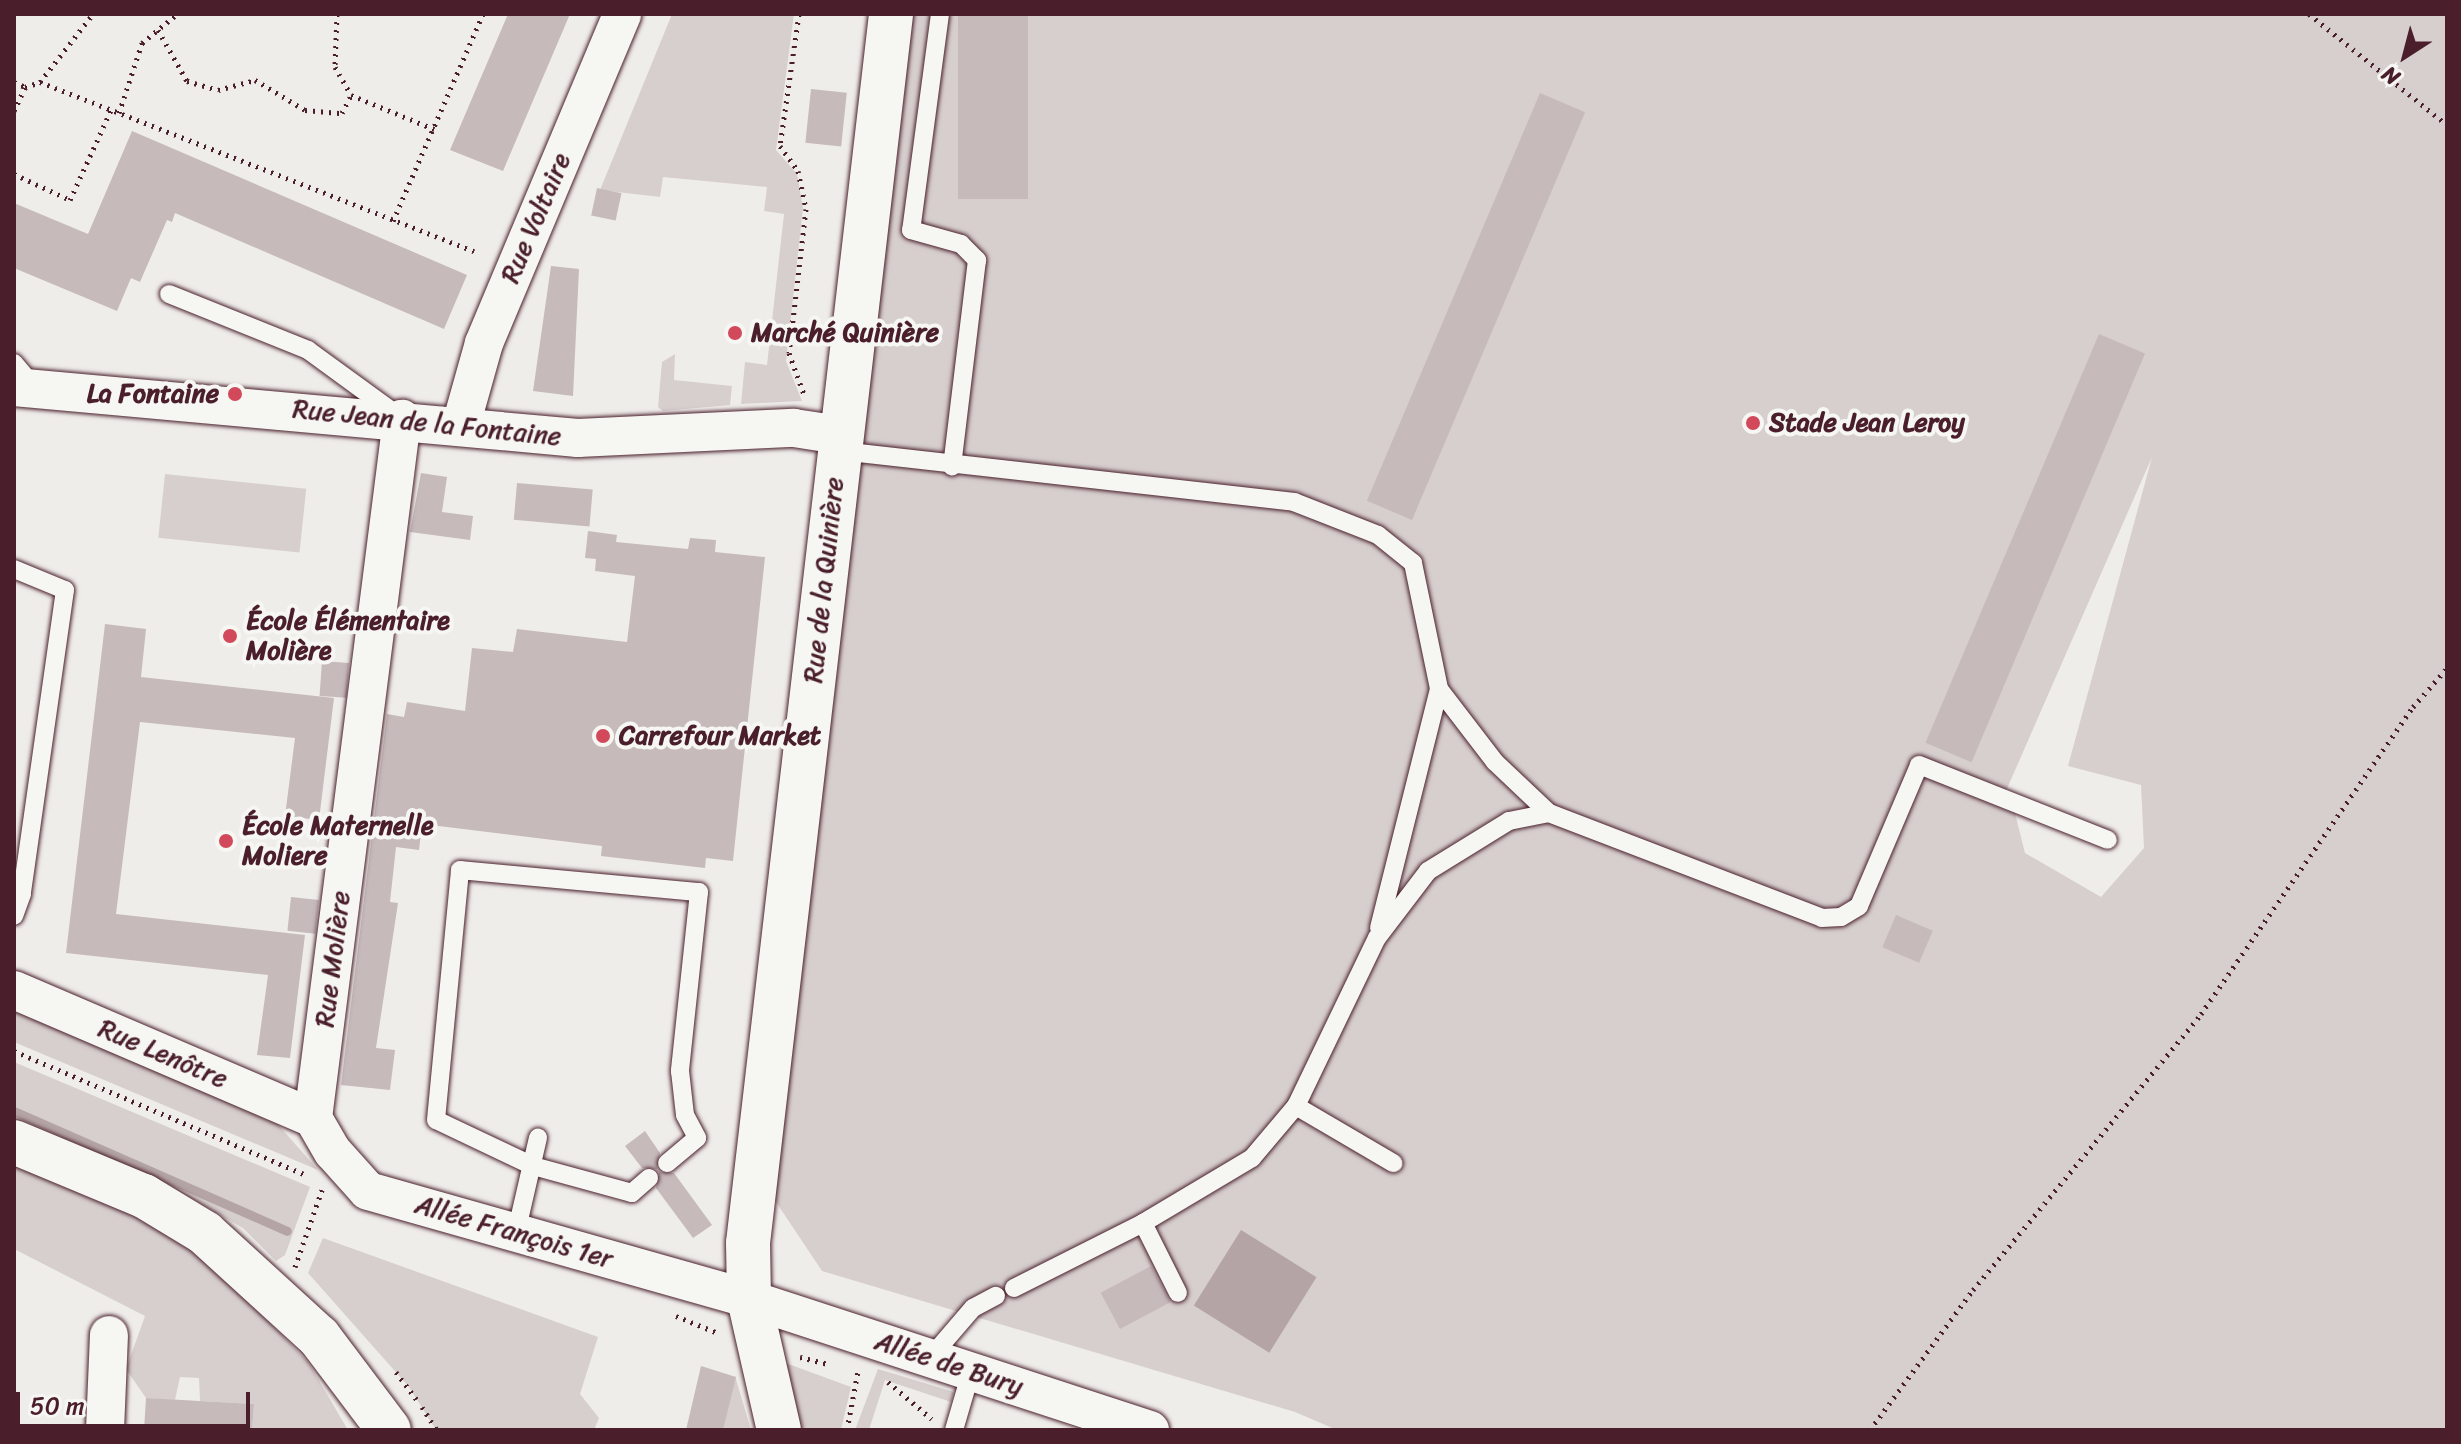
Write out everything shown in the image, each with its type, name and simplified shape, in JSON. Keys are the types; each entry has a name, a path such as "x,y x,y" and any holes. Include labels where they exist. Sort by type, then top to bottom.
{"street":[{"name":"Rue Voltaire","path":"461,425 484,343 622,14"},
{"name":"Rue de la Quinière","path":"779,1430 749,1299 748,1243 891,14"},
{"name":"Rue Jean de la Fontaine","path":"21,380 578,438 794,428 839,443"},
{"name":"Rue Molière","path":"313,1118 402,419"},
{"name":"Rue Lenôtre","path":"14,990 313,1118"},
{"name":"Allée François 1er","path":"313,1118 333,1152 368,1191 749,1299"},
{"path":"14,1142 144,1196 205,1233 319,1337 389,1430"},
{"name":"Allée de Bury","path":"749,1299 971,1372 1100,1422 1150,1430"},
{"path":"105,1430 109,1335"}],"lane":[{"path":"940,14 911,230 961,244 977,260 952,466"},
{"path":"169,294 308,350 402,419"},
{"path":"839,443 952,466 1294,502 1378,535 1413,563 1439,689 1377,938"},
{"path":"14,569 65,590 22,894 14,916"},
{"path":"1439,689 1495,762 1549,813 1822,918 1841,917 1859,906 1919,765 2108,840"},
{"path":"1014,1288 1143,1223 1252,1158 1296,1106 1377,938 1428,871 1509,821 1549,813"},
{"path":"649,1178 632,1193 533,1166 436,1120 460,870 699,892 680,1071 685,1115 697,1138 667,1163"},
{"path":"1296,1106 1393,1163"},
{"path":"516,1233 538,1138"},
{"path":"1143,1223 1178,1293"},
{"path":"930,1358 973,1308 996,1296"},
{"path":"954,1430 971,1372"}],"path":[{"path":"14,82 25,87 40,82 93,14"},
{"path":"119,113 142,43 177,14"},
{"path":"337,14 335,67 351,95 434,129"},
{"path":"393,221 483,14"},
{"path":"799,14 780,146 798,171 806,209 789,353 806,399"},
{"path":"2309,14 2447,125"},
{"path":"158,30 187,81 218,90 255,80 305,110 342,113 351,95"},
{"path":"40,82 474,251"},
{"path":"14,111 25,87"},
{"path":"14,174 70,200 111,110"},
{"path":"1870,1430 1973,1290 2201,1014 2413,707 2447,668"},
{"path":"14,1051 312,1177"},
{"path":"305,1277 294,1266 325,1183"},
{"path":"676,1317 732,1339"},
{"path":"792,1355 832,1365"},
{"path":"847,1368 873,1376"},
{"path":"394,1370 437,1430"},
{"path":"847,1430 861,1372"},
{"path":"885,1379 945,1430"}],"shaded area":[{"path":"672,14 794,14 776,150 797,174 803,208 786,361 802,401 741,404 745,362 767,365 784,214 764,211 767,187 663,177 660,197 600,190"},
{"path":"912,14 2447,14 2447,1430 1337,1430 1295,1412 822,1271 774,1199","holes":["2152,457 2068,766 2141,785 2144,848 2101,897 2025,853 2015,813 1999,807"]},
{"path":"675,354 674,380 732,386 730,405 663,411 658,407 662,362"},
{"path":"165,474 306,489 300,552 158,538"},
{"path":"14,999 274,1120 318,1170 14,1042"},
{"path":"14,1062 310,1187 285,1255 276,1261 243,1228 184,1194 14,1121"},
{"path":"14,1160 142,1210 237,1289 308,1362 348,1430 252,1430 254,1404 200,1401 199,1378 180,1377 175,1400 146,1398 126,1369 145,1316 14,1249"},
{"path":"1241,1230 1316,1277 1269,1353 1194,1305"},
{"path":"323,1238 598,1337 580,1394 599,1418 594,1430 436,1430 409,1387 308,1273"},
{"path":"783,1362 851,1387 841,1430 791,1430"},
{"path":"878,1369 954,1392 951,1402 885,1380 869,1430 855,1430"},
{"path":"735,1376 751,1430 723,1430"}],"building":[{"path":"508,14 570,14 503,171 450,150"},
{"path":"958,14 1028,14 1028,199 958,199"},
{"path":"811,89 847,93 841,146 805,143"},
{"path":"1540,93 1585,112 1412,520 1367,501"},
{"path":"132,131 467,275 444,329 175,213 172,222 167,220 140,282 131,278 117,311 14,268 14,203 88,234"},
{"path":"597,188 621,193 616,221 591,215"},
{"path":"551,266 579,269 573,396 533,391"},
{"path":"2099,334 2145,354 1972,762 1926,743"},
{"path":"421,473 447,477 442,512 473,516 470,540 410,532"},
{"path":"517,483 593,490 589,526 514,520"},
{"name":"Carrefour Market","path":"588,531 617,535 616,542 688,549 690,538 716,540 715,552 765,557 733,861 706,858 705,868 601,856 602,846 422,824 419,850 396,847 390,902 398,903 376,1048 395,1050 390,1090 341,1085 387,714 404,717 407,702 465,711 472,648 513,652 517,629 627,642 635,576 595,571 596,559 585,558"},
{"path":"105,624 146,629 141,677 334,698 319,820 285,816 295,738 140,722 116,914 305,935 290,1058 257,1055 268,975 66,953"},
{"path":"322,661 349,663 346,698 320,696"},
{"path":"291,897 319,900 315,934 287,931"},
{"path":"1896,915 1933,931 1919,963 1882,947"},
{"path":"645,1131 660,1153 657,1169 642,1168 625,1146"},
{"path":"659,1172 674,1173 712,1225 693,1238 656,1188"},
{"path":"1151,1266 1170,1302 1120,1329 1101,1293"},
{"path":"701,1366 736,1377 723,1430 686,1430"},
{"path":"146,1398 254,1404 252,1430 144,1430"}],"waterway":[{"path":"14,1111 287,1231"}],"place":[{"name":"Marché Quinière","path":"735,333"},
{"name":"La Fontaine","path":"235,394"},
{"name":"Stade Jean Leroy","path":"1753,423"},
{"name":"École Élémentaire Molière","path":"230,636"},
{"name":"Carrefour Market","path":"603,736"},
{"name":"École Maternelle Moliere","path":"226,841"}]}
